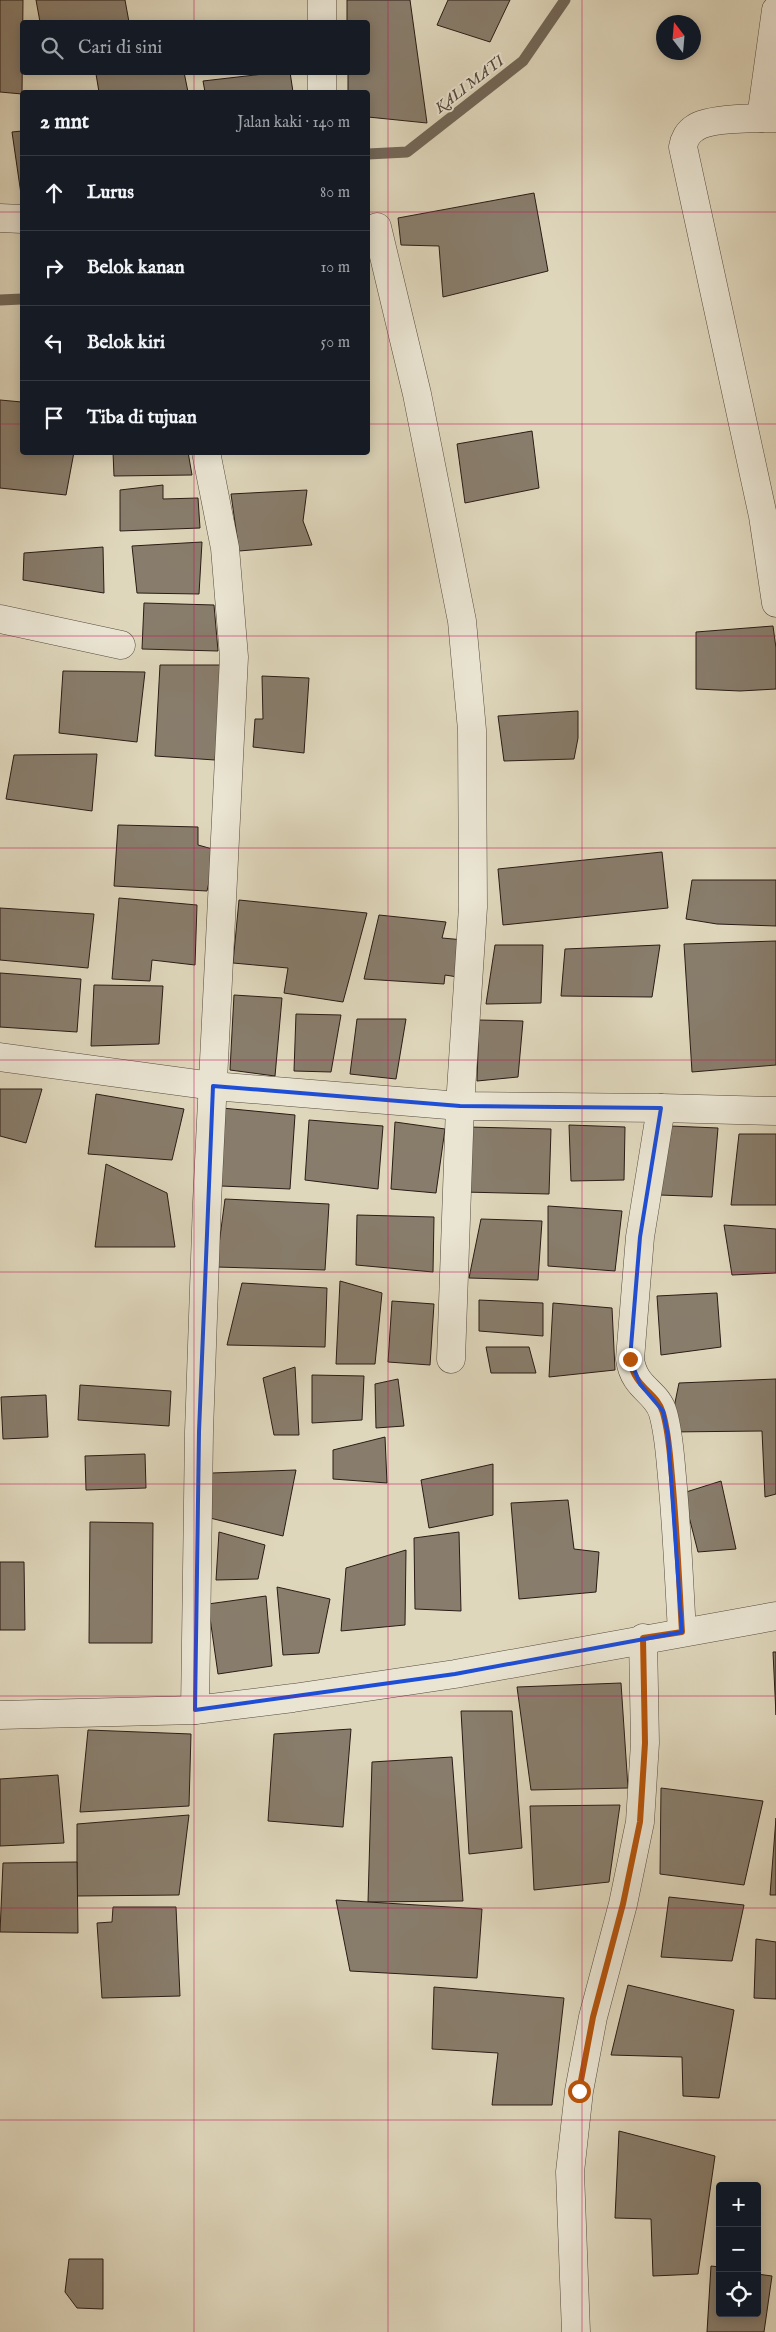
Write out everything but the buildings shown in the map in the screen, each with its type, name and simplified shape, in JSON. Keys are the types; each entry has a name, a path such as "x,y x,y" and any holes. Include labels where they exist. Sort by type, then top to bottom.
{"street":[{"path":"322,0 322,20"},
{"path":"776,10 768,118 714,122 695,127 684,140 683,148 763,516 776,603"},
{"path":"322,75 322,90"},
{"path":"0,218 20,220"},
{"path":"377,227 417,394 462,621 472,730 473,907 460,1106 451,1359"},
{"path":"195,1710 199,1432 213,1086 234,657 225,548 207,455"},
{"path":"0,619 121,645"},
{"path":"0,1057 213,1086 460,1106 776,1111"},
{"path":"661,1108 640,1237 630,1359 632,1372 663,1411 668,1435 675,1508 682,1632"},
{"path":"0,1715 195,1710 455,1674 643,1638 776,1616"},
{"path":"576,2332 570,2172 579,2091 592,2026 623,1904 640,1822 645,1743 643,1638"}],"highlighted area":[{"path":"213,1086 460,1106 661,1108 640,1237 630,1359 640,1384 663,1411 668,1435 682,1632 455,1674 195,1710 199,1432"}],"waterway":[{"name":"KALI MATI","path":"370,154 407,152 523,61 565,0"},
{"name":"KALI MATI","path":"0,300 20,299"}],"route":[{"path":"579,2091 593,2017 623,1904 640,1822 645,1743 643,1638 682,1632 675,1508 668,1435 663,1411 632,1372 630,1359"}]}
